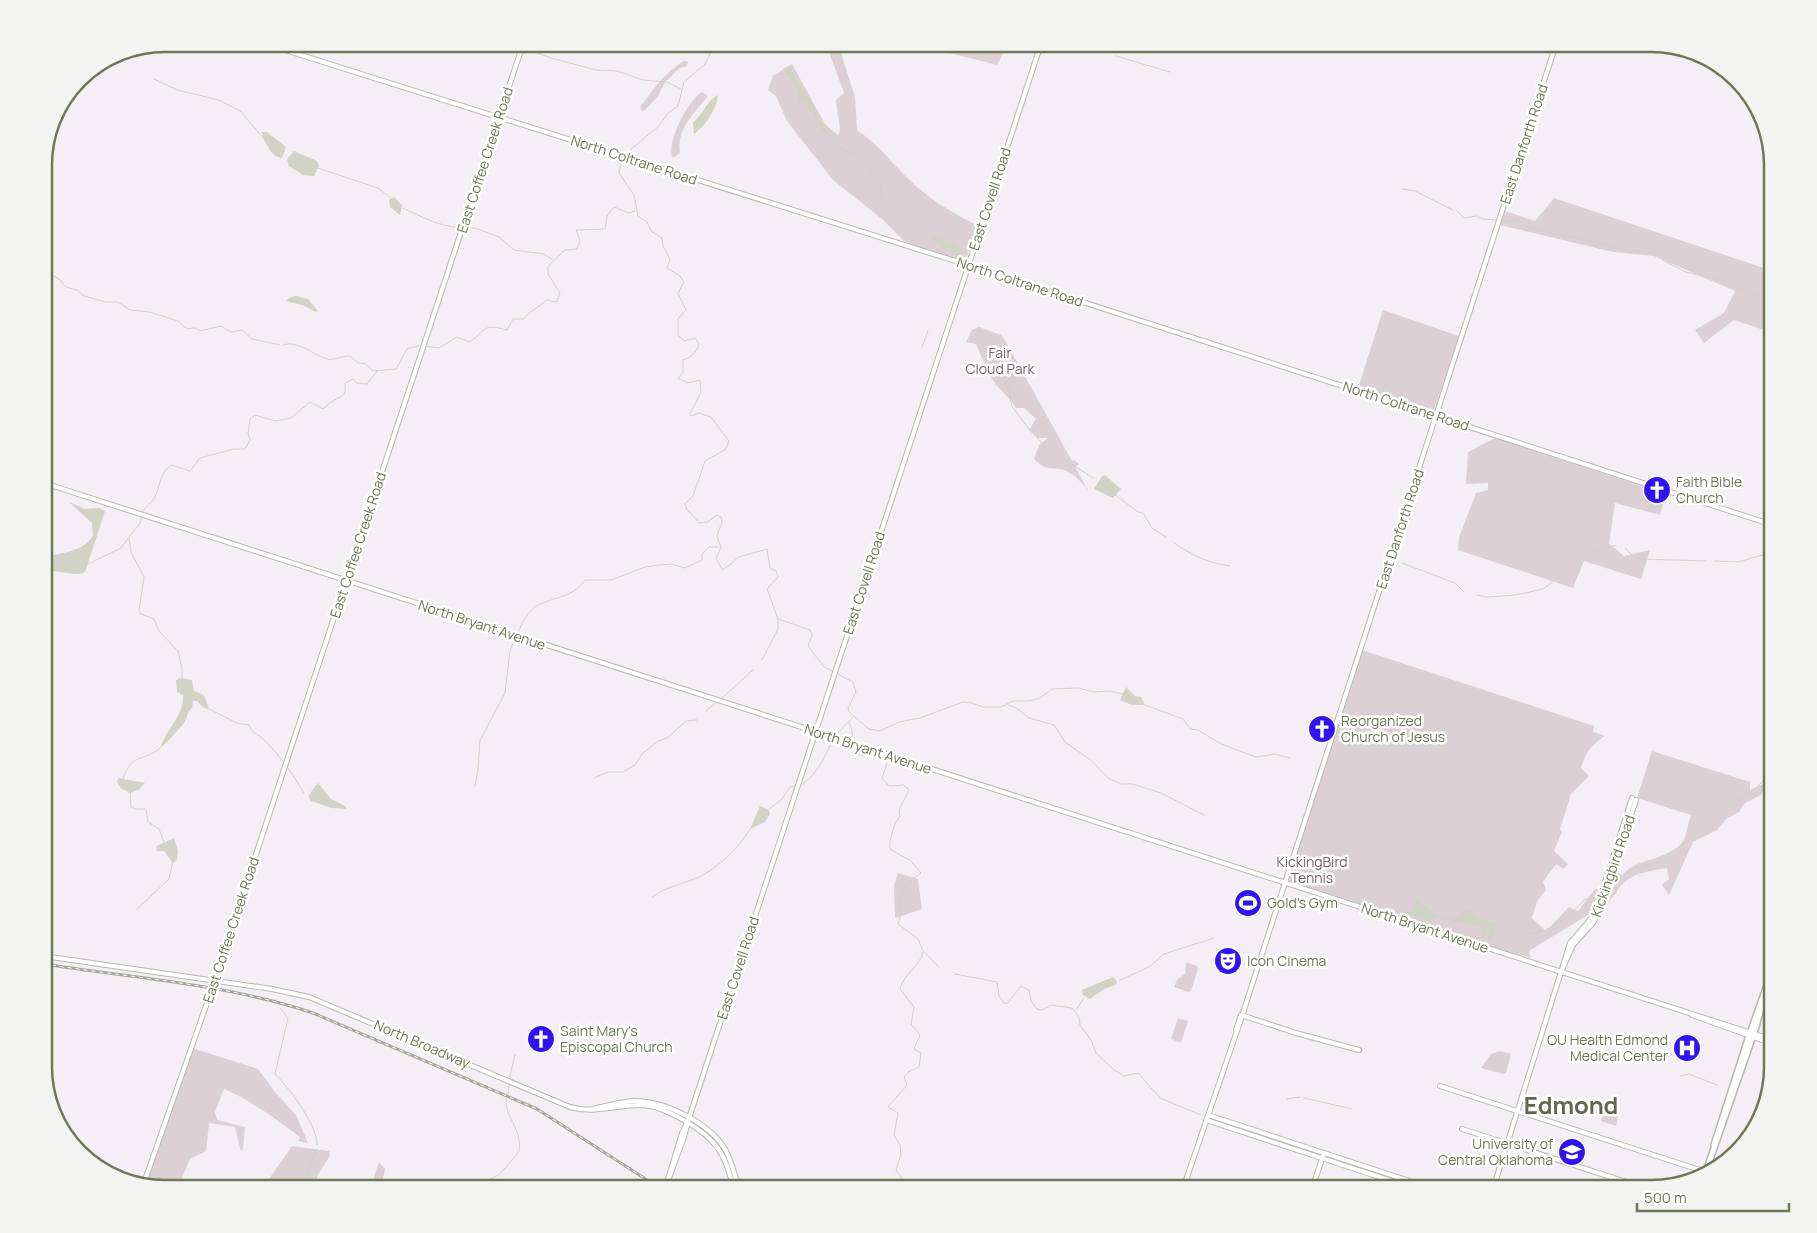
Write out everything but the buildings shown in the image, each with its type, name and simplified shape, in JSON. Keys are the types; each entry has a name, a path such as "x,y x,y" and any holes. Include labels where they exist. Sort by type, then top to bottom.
{"main road":[{"path":"1714,1146 1721,1132 1738,1081 1764,994"},
{"path":"1708,1165 1721,1120 1751,1035"},
{"path":"1736,1075 1738,1081"},
{"path":"1721,1120 1721,1132"}],"street":[{"name":"East Covell Road","path":"668,1180 682,1133 688,1121 1038,52"},
{"name":"East Danforth Road","path":"1186,1180 1285,883 1553,52"},
{"name":"North Coltrane Road","path":"294,53 968,265 1764,522"},
{"name":"East Coffee Creek Road","path":"146,1179 214,981 520,53"},
{"name":"North Bryant Avenue","path":"53,486 1692,1015"},
{"name":"Kickingbird Road","path":"1496,1180 1570,943 1594,915 1634,799"},
{"path":"53,957 214,981"},
{"name":"North Broadway","path":"214,981 272,989 326,1004 570,1107 591,1111 642,1105 658,1108 688,1121 710,1138 718,1148 734,1179"},
{"path":"1242,1014 1296,1033 1360,1050"},
{"path":"1692,1015 1722,1027 1764,1038"},
{"path":"1692,1015 1764,1040"},
{"path":"1440,1086 1645,1152 1697,1171"},
{"path":"1208,1114 1391,1180"},
{"path":"1206,1120 1405,1180"},
{"path":"1462,1129 1619,1180"},
{"path":"1315,1180 1323,1155"}],"green space":[{"path":"947,52 1004,52 997,65"},
{"path":"829,53 841,53 855,97 857,130 874,143 924,193 976,225 965,264 904,241 882,219 833,180 787,121 776,96 768,90 773,76 792,64 825,124 838,135 840,130 836,100 844,93"},
{"path":"684,61 688,62 687,66 680,68 665,82 658,96 644,111 641,110 640,107 660,82"},
{"path":"702,92 708,96 683,129 679,144 680,153 673,158 671,151 672,143 679,123 690,104"},
{"path":"1554,198 1764,268 1764,330 1734,320 1704,343 1695,330 1724,313 1735,291 1654,256 1613,252 1500,225 1505,211 1535,221"},
{"path":"1383,310 1459,336 1434,410 1358,388"},
{"name":"Fair Cloud Park","path":"979,327 1001,335 1006,342 1072,461 1074,460 1079,464 1075,467 1089,492 1069,472 1046,467 1034,459 1039,445 1048,438 1038,438 1029,430 1036,419 1024,408 1016,408 991,377 976,344 966,342 972,330"},
{"path":"1495,438 1666,494 1660,515 1615,503 1609,544 1624,556 1650,550 1641,579 1584,561 1573,588 1458,550 1459,537 1476,493 1488,490 1488,483 1466,484 1468,452"},
{"name":"KickingBird Tennis","path":"1362,650 1594,726 1593,732 1605,736 1590,749 1585,758 1581,768 1589,776 1571,794 1560,829 1562,832 1554,851 1568,864 1564,869 1556,864 1543,882 1546,890 1537,901 1532,918 1546,931 1569,907 1578,911 1595,889 1600,888 1591,913 1529,951 1531,958 1518,954 1517,956 1289,882 1302,835"},
{"path":"1652,751 1750,782 1750,790 1764,785 1761,795 1745,803 1739,812 1726,819 1717,830 1693,842 1669,895 1662,885 1669,879 1667,868 1632,877 1621,886 1608,903 1604,901 1615,871 1623,875 1635,865 1677,848 1686,835 1691,815 1637,798"},
{"path":"898,873 918,879 922,909 895,918 894,886"},
{"path":"1186,962 1197,966 1198,969 1191,991 1188,992 1174,987 1177,980 1185,974"},
{"path":"1178,1018 1188,1021 1181,1043 1171,1039"},
{"path":"195,1049 258,1069 275,1092 296,1115 308,1143 298,1141 300,1137 273,1117 224,1089 215,1112 217,1120 245,1127 243,1149 241,1151 235,1127 209,1123 206,1151 190,1159 181,1180 146,1179 192,1051"},
{"path":"1500,1051 1511,1054 1506,1073 1503,1074 1481,1068 1491,1054"},
{"path":"1593,1102 1619,1110 1616,1126 1601,1121 1602,1116 1588,1111"},
{"path":"292,1146 329,1151 330,1155 317,1180 268,1180"},
{"path":"379,1162 385,1169 383,1180 373,1180"}],"shaded area":[{"path":"789,66 813,104 819,120 827,129 827,134 820,127 810,108 799,101 796,88 783,69"},
{"path":"718,95 710,117 694,134 693,122 710,101"},
{"path":"261,132 267,132 286,147 282,158 272,152"},
{"path":"294,151 317,161 319,166 314,176 303,175 289,166 287,159"},
{"path":"394,197 402,205 400,215 390,207 389,200"},
{"path":"934,236 959,246 961,253 943,249 933,239"},
{"path":"295,296 308,299 318,311 315,312 305,306 286,301"},
{"path":"1105,475 1121,489 1113,498 1094,489 1102,476"},
{"path":"69,502 85,509 99,508 105,511 85,572 77,574 53,572 53,555 78,548 89,541 93,536 92,523"},
{"path":"182,678 192,680 194,691 204,695 209,709 204,708 197,701 193,701 192,708 184,723 161,747 181,710 183,695 177,692 176,680"},
{"path":"1126,687 1135,696 1141,697 1145,705 1132,705 1120,700"},
{"path":"118,778 145,783 138,790 130,793 121,788 117,782"},
{"path":"318,783 331,799 345,806 346,809 332,808 311,801 308,796"},
{"path":"760,806 768,809 770,814 765,822 750,829"},
{"path":"174,838 178,851 177,860 173,863 164,851 157,851 156,849 157,846"},
{"path":"1417,901 1442,918 1426,921 1401,912 1411,911 1413,904"},
{"path":"1469,909 1483,920 1496,923 1495,932 1489,940 1484,937 1481,927 1454,921 1458,914"},
{"path":"1113,977 1117,981 1116,985 1104,989 1090,999 1083,995 1082,990"}],"waterway":[{"path":"536,53 596,70 617,71 643,80 667,82 681,89"},
{"path":"624,155 659,126 668,113 678,106 684,82 705,64 711,53"},
{"path":"1116,56 1170,72"},
{"path":"154,79 177,90 219,100 240,111 265,140"},
{"path":"828,133 843,150 853,153 860,162 868,167 875,183 880,184 882,197 892,209"},
{"path":"622,158 619,173 634,195 638,216 647,222 651,231 662,238 663,246 670,259 667,268 680,276 684,282 678,293 686,310 678,319 678,335 684,341 695,338 699,344 693,355 683,360 683,372 678,378 687,383 700,380 701,392 690,414 691,416 699,413 711,417 729,441 726,449 705,461 693,496 685,504 687,510 699,523 708,522 717,515 721,517 722,522 717,536 721,547 716,559 723,570 739,557 767,549 770,568 776,571 778,577 767,589 778,619 810,630 812,635 808,646 824,667 853,682 856,692 848,708 849,712 869,729 880,731 899,722 920,718 963,702 983,707 1001,707 1013,701 1029,701 1040,698 1052,689 1079,688 1093,692 1110,691 1123,694"},
{"path":"318,168 378,188 391,198"},
{"path":"1402,189 1415,191 1453,210"},
{"path":"425,346 439,348 457,337 470,342 489,327 507,330 513,319 524,319 546,300 557,302 560,293 548,274 548,266 565,250 577,249 580,241 576,230 605,229 607,216 614,207 629,213 635,211"},
{"path":"402,208 437,223 461,227"},
{"path":"1457,211 1464,218 1477,216 1482,219 1497,220"},
{"path":"1502,222 1518,220 1526,226 1553,234 1579,238 1623,250 1657,253 1664,261 1686,272 1721,280 1748,293 1764,297"},
{"path":"465,227 478,229 499,237 514,250 544,254 553,260"},
{"path":"53,276 66,287 77,290 84,296 106,302 118,302 130,310 150,312 178,321 187,329 195,328 200,331 221,326 231,332 242,330 252,339 280,345"},
{"path":"922,347 928,331"},
{"path":"975,333 1008,387 1012,406 1028,428 1046,448 1093,478"},
{"path":"283,345 294,344 321,357 330,359 350,356 358,363 366,364 373,371 396,369 407,349 422,345"},
{"path":"143,512 155,497 162,477 171,465 190,471 200,458 234,449 245,449 250,440 248,433 250,419 255,415 275,421 291,418 310,402 323,409 343,395 345,383 353,379 357,383 367,384 377,371"},
{"path":"1114,494 1138,512 1143,513 1152,528 1166,537"},
{"path":"88,564 121,548 140,523 142,516"},
{"path":"129,539 131,552 144,577 139,610 141,614 154,619 159,631 178,651 182,668 182,679"},
{"path":"1173,542 1200,558 1230,566"},
{"path":"1477,595 1487,597 1516,595 1543,589 1591,553 1616,545"},
{"path":"518,633 525,618 534,607 569,594 585,580 611,580 645,567 659,565 671,564 685,568 702,560 702,554 709,547 719,547"},
{"path":"1625,548 1635,558 1706,561"},
{"path":"1715,561 1738,562 1764,555"},
{"path":"1402,563 1455,583 1464,592"},
{"path":"762,660 778,629 778,619"},
{"path":"475,786 480,740 505,693 510,650 516,637"},
{"path":"721,699 753,670"},
{"path":"705,712 718,701"},
{"path":"1008,705 1015,707 1029,718 1054,725 1065,742 1092,761 1108,778 1121,784 1132,784 1161,793 1204,815"},
{"path":"1145,705 1183,719 1190,729 1198,730 1221,744 1256,757 1275,754 1290,758"},
{"path":"209,709 237,723 249,725 253,732 262,738 279,756 304,793"},
{"path":"835,736 853,717"},
{"path":"594,778 608,772 623,772 635,765 642,754 658,741 667,738 686,721 697,720"},
{"path":"849,722 852,730 853,751 859,755 880,757 887,764 882,778 889,786 904,785 909,790 899,810 900,816 892,832 890,849 911,861 921,873 902,890 898,924 918,939 923,951 939,967"},
{"path":"800,785 806,782 816,771 833,739"},
{"path":"123,779 131,764 140,758 156,752 161,747"},
{"path":"1606,899 1616,893 1618,883 1634,869 1657,863 1693,838 1696,830 1731,803 1753,791 1764,780"},
{"path":"768,810 782,799 790,787 796,786"},
{"path":"130,792 131,807 146,809 148,822 159,829 164,842"},
{"path":"652,897 669,888 697,878 712,869 733,851 750,829"},
{"path":"137,909 169,879 173,861"},
{"path":"1525,933 1541,932 1558,923 1574,911 1585,899 1598,898"},
{"path":"1373,907 1402,912"},
{"path":"1443,919 1453,920"},
{"path":"1120,980 1149,967 1164,954 1214,938"},
{"path":"903,1180 896,1170 901,1154 900,1145 894,1135 898,1113 888,1107 907,1085 904,1077 908,1072 919,1067 921,1053 914,1049 920,1035 911,1024 914,1007 900,989 902,983 919,962 923,952"},
{"path":"955,974 997,982 999,996 1004,1003 1008,1003 1021,986 1029,990 1031,1001 1037,1009 1042,1010 1051,1005 1072,1008 1079,1017 1080,1025 1091,1040 1096,1053 1114,1070 1124,1076 1138,1073 1160,1098 1201,1115"},
{"path":"1076,1010 1084,998"},
{"path":"280,1008 288,1018 275,1074 294,1097 307,1117 316,1136 317,1145"},
{"path":"509,1079 515,1055"},
{"path":"1680,1076 1689,1074 1717,1085"},
{"path":"508,1094 509,1083"},
{"path":"489,1180 500,1174 519,1152 518,1135 507,1109 507,1096"},
{"path":"1287,1099 1300,1097"},
{"path":"1304,1098 1352,1109"},
{"path":"302,1180 307,1174 317,1149"}],"railway":[{"path":"53,965 214,988 280,1003 313,1013 537,1109 647,1180"}],"place":[{"name":"Faith Bible Church","path":"1657,490"},
{"name":"Reorganized Church of Jesus","path":"1322,729"},
{"name":"Gold's Gym","path":"1248,903"},
{"name":"Icon Cinema","path":"1228,961"},
{"name":"Saint Mary's Episcopal Church","path":"541,1039"},
{"name":"OU Health Edmond Medical Center","path":"1687,1048"},
{"name":"University of Central Oklahoma","path":"1572,1152"}],"district":[{"name":"Edmond","path":"1571,1106"}]}
